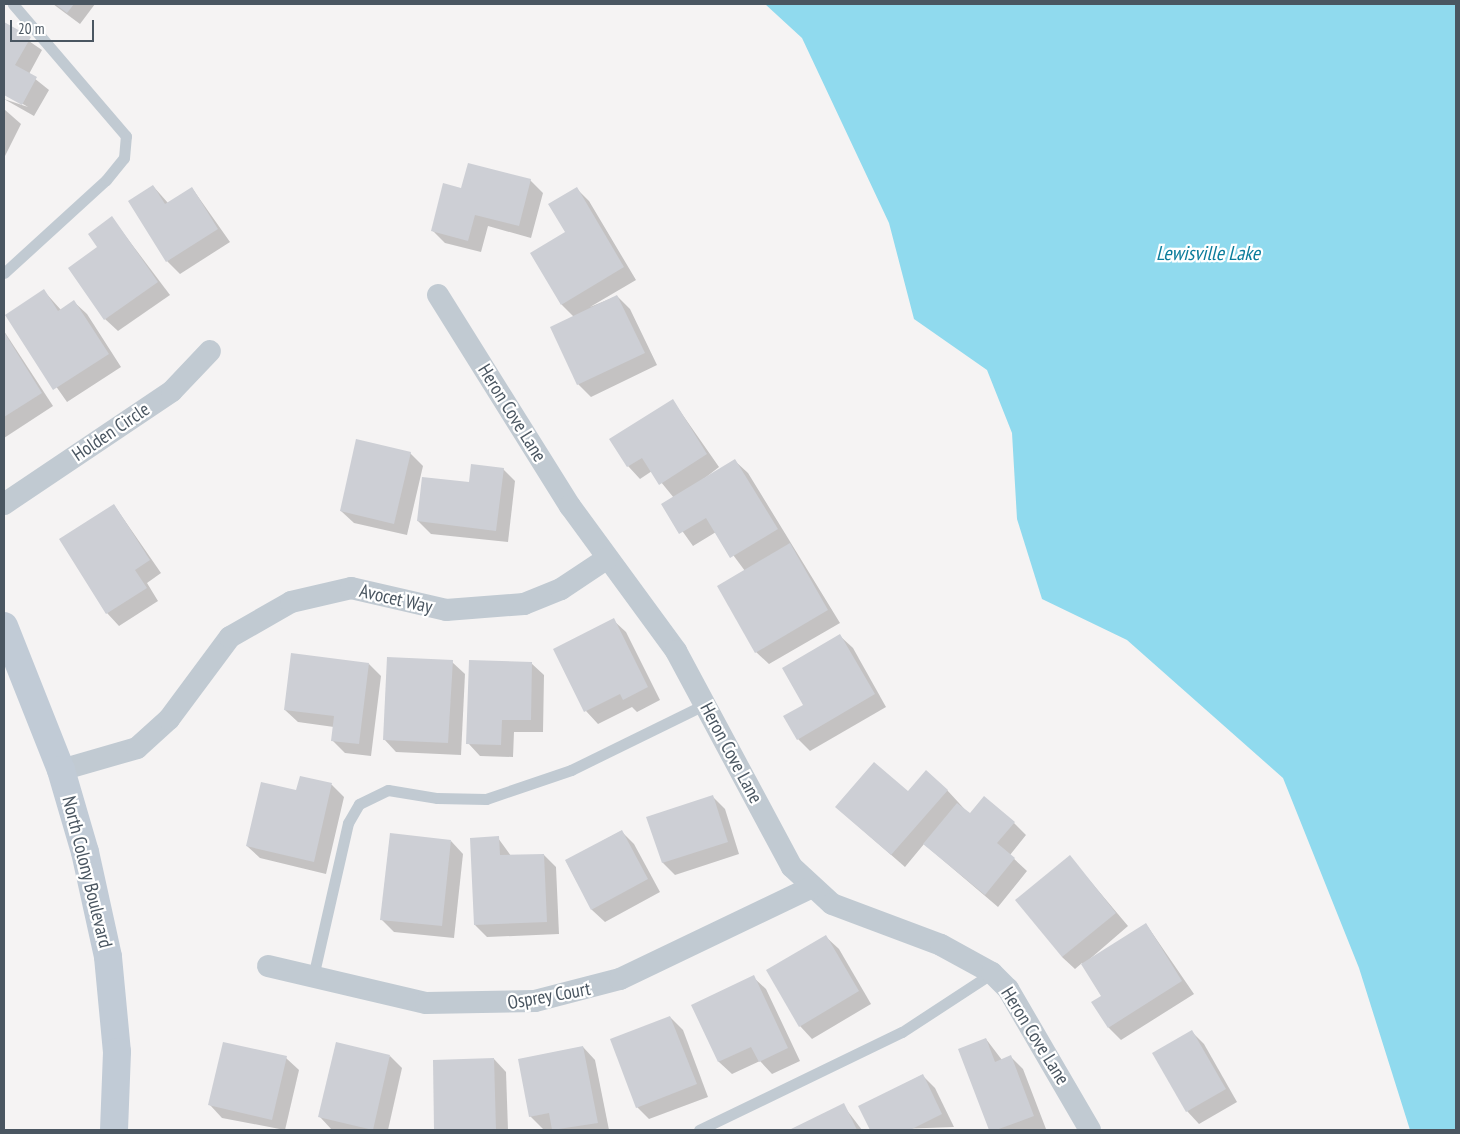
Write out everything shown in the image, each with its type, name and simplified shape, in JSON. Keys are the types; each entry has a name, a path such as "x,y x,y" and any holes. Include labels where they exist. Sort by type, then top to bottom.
{"main road":[{"name":"North Colony Boulevard","path":"5,633 61,770 108,957 117,1052 114,1130"}],"street":[{"name":"Heron Cove Lane","path":"438,295 606,559 676,651 706,704 772,834 812,887 832,904 941,945 992,973 1013,997 1090,1130"},
{"name":"Holden Circle","path":"4,504 172,391 210,351"},
{"name":"Avocet Way","path":"61,770 137,748 169,719 230,636 291,602 351,588 446,610 524,604 561,589 606,559"},
{"name":"Osprey Court","path":"268,966 426,1003 505,1005 570,995 620,979 812,887"}],"lane":[{"path":"4,273 106,180 124,158 126,136 13,4"},
{"path":"313,977 348,823 366,799 388,790 437,798 486,799 571,770 706,704"},
{"path":"699,1130 902,1032 992,973"}],"water":[{"name":"Lewisville Lake","path":"765,4 1456,4 1456,1130 1410,1130 1359,968 1283,778 1127,640 1042,599 1017,519 1012,433 987,370 914,319 889,223 802,38"}],"building":[{"path":"55,4 74,4 67,13"},
{"path":"4,22 31,37 15,65 37,77 22,105 4,95"},
{"path":"468,163 531,179 519,226 475,215 468,241 431,231 443,183 461,188"},
{"path":"153,185 165,204 192,187 218,229 166,262 128,201"},
{"path":"577,187 624,267 561,305 530,253 565,232 548,204"},
{"path":"112,216 158,282 104,320 68,268 97,247 88,234"},
{"path":"44,289 58,311 74,300 109,354 53,390 5,315"},
{"path":"617,295 645,353 577,385 550,327"},
{"path":"4,332 42,393 4,417"},
{"path":"673,399 707,454 659,485 642,458 627,467 609,439"},
{"path":"356,439 411,452 394,524 340,511"},
{"path":"735,459 778,529 730,558 706,518 679,534 661,504"},
{"path":"471,464 504,468 496,531 417,521 422,477 469,482"},
{"path":"114,504 150,560 135,570 147,588 106,614 59,539"},
{"path":"790,543 828,610 755,653 717,586"},
{"path":"614,618 648,687 623,700 620,694 584,712 553,649"},
{"path":"840,634 875,694 797,740 783,716 803,705 782,668"},
{"path":"291,653 369,663 359,744 331,741 334,716 284,710"},
{"path":"387,657 453,660 448,743 383,740"},
{"path":"469,660 532,662 531,720 502,720 501,745 466,744"},
{"path":"874,762 908,791 926,770 948,790 891,855 835,807"},
{"path":"300,776 332,783 314,862 246,846 261,782 296,790"},
{"path":"713,795 728,842 662,863 646,817"},
{"path":"984,796 1015,822 997,843 1015,858 985,895 923,844 957,803 970,813"},
{"path":"622,830 648,879 591,910 565,860"},
{"path":"390,833 451,840 442,926 380,920"},
{"path":"499,836 500,855 544,854 547,922 474,925 470,838"},
{"path":"1070,855 1116,913 1062,957 1015,900"},
{"path":"1146,923 1182,981 1108,1028 1091,1002 1101,996 1081,964"},
{"path":"826,935 859,991 799,1027 766,970"},
{"path":"754,975 788,1048 759,1062 751,1047 718,1062 691,1005"},
{"path":"670,1016 697,1084 636,1108 610,1039"},
{"path":"1192,1030 1226,1089 1186,1112 1152,1053"},
{"path":"986,1038 995,1062 1011,1055 1034,1116 996,1130 989,1130 958,1049"},
{"path":"223,1042 287,1056 272,1120 208,1105"},
{"path":"336,1042 390,1055 373,1130 318,1117"},
{"path":"583,1046 598,1123 552,1130 549,1113 529,1117 518,1059"},
{"path":"494,1058 496,1130 434,1130 433,1060"},
{"path":"923,1074 942,1114 910,1130 870,1130 858,1106"},
{"path":"844,1103 857,1130 789,1130"}]}
